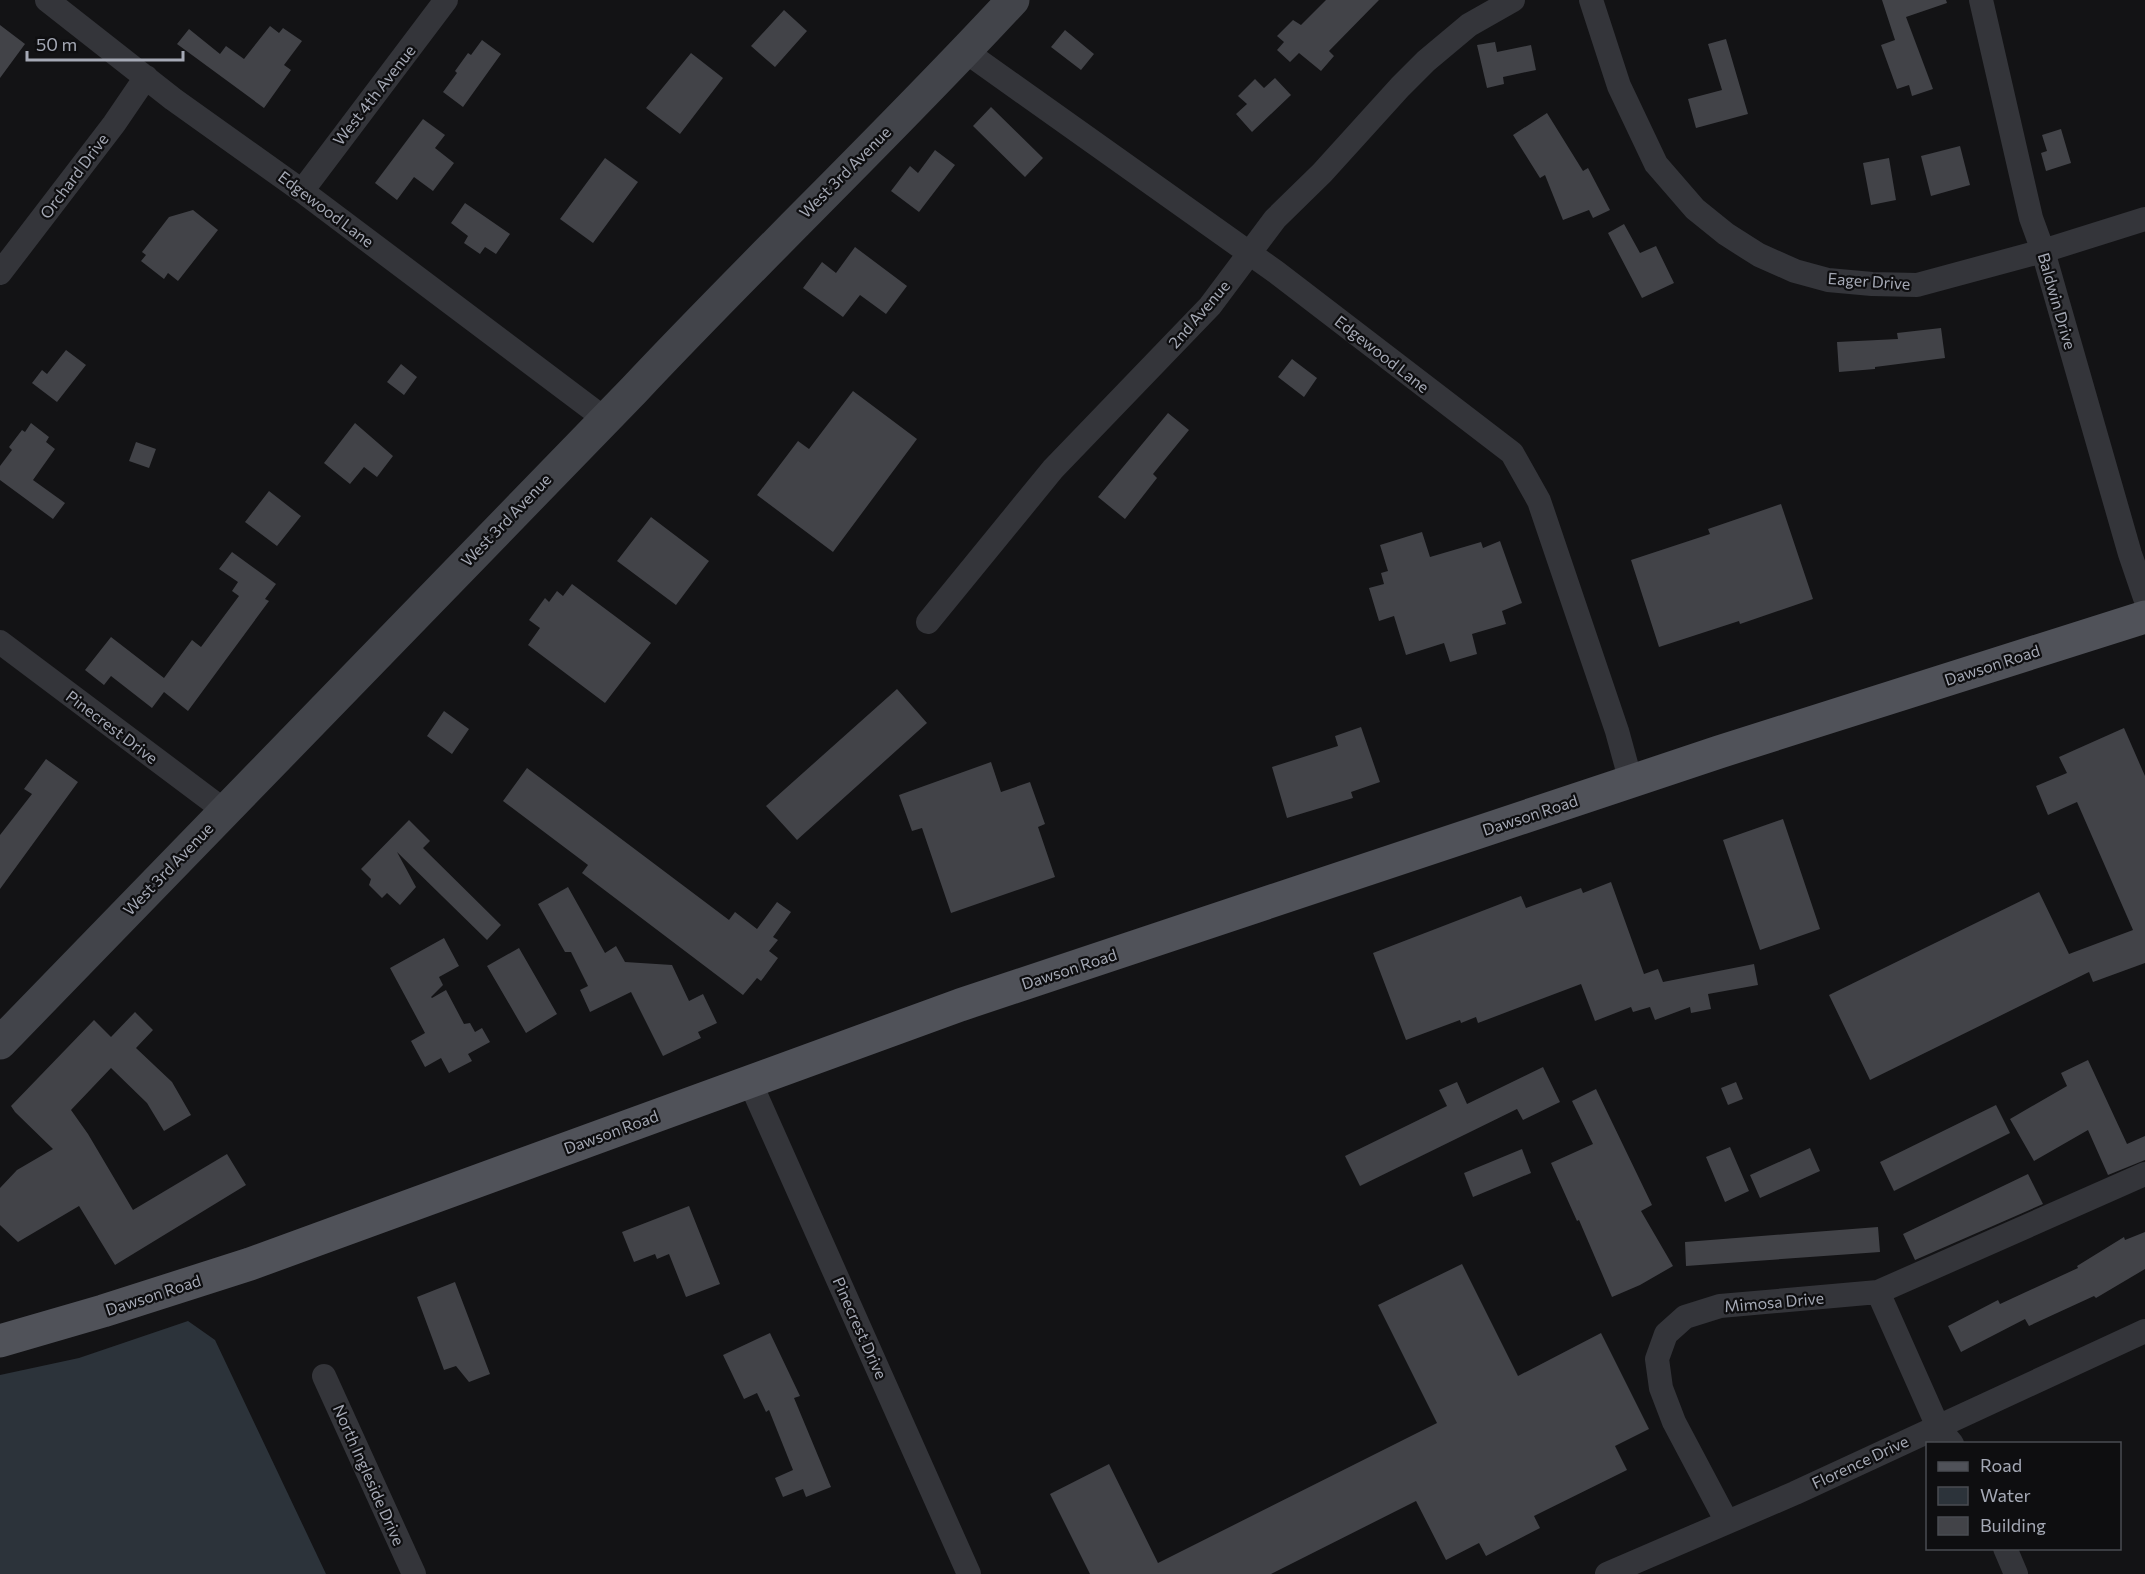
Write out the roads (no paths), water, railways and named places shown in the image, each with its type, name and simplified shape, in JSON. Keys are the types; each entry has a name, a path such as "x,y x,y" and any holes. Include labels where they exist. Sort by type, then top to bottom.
{"main road":[{"name":"Dawson Road","path":"0,1341 250,1264 960,1005 1719,752 2145,617"}],"street":[{"name":"Edgewood Lane","path":"47,0 173,99 302,191 604,419"},
{"name":"West 4th Avenue","path":"302,191 446,0"},
{"name":"West 3rd Avenue","path":"0,1042 735,283 1013,0"},
{"name":"2nd Avenue","path":"928,622 1053,469 1210,306 1275,219 1322,173 1426,61 1469,24 1513,0"},
{"name":"Eager Drive","path":"1591,0 1619,86 1656,164 1695,209 1726,234 1759,255 1795,271 1828,280 1917,285 2043,251 2145,219"},
{"name":"Baldwin Drive","path":"1981,0 2031,218 2043,251 2145,598"},
{"name":"Edgewood Lane","path":"965,51 1249,252 1512,453 1539,501 1617,731 1631,782"},
{"name":"Orchard Drive","path":"0,273 114,124 146,77"},
{"name":"Pinecrest Drive","path":"0,642 225,811"},
{"name":"Pinecrest Drive","path":"750,1082 969,1574"},
{"name":"Mimosa Drive","path":"1727,1522 1674,1422 1661,1388 1658,1359 1666,1334 1685,1317 1720,1306 1878,1292 2145,1174"},
{"path":"1878,1292 1945,1435"},
{"name":"Florence Drive","path":"1927,1442 2145,1331"},
{"name":"North Ingleside Drive","path":"324,1376 414,1574"},
{"name":"Florence Drive","path":"1606,1574 1727,1522 1926,1443"},
{"path":"2006,1550 2016,1574"}],"water":[{"path":"188,1321 215,1340 326,1574 0,1574 0,1375 79,1358"}]}
